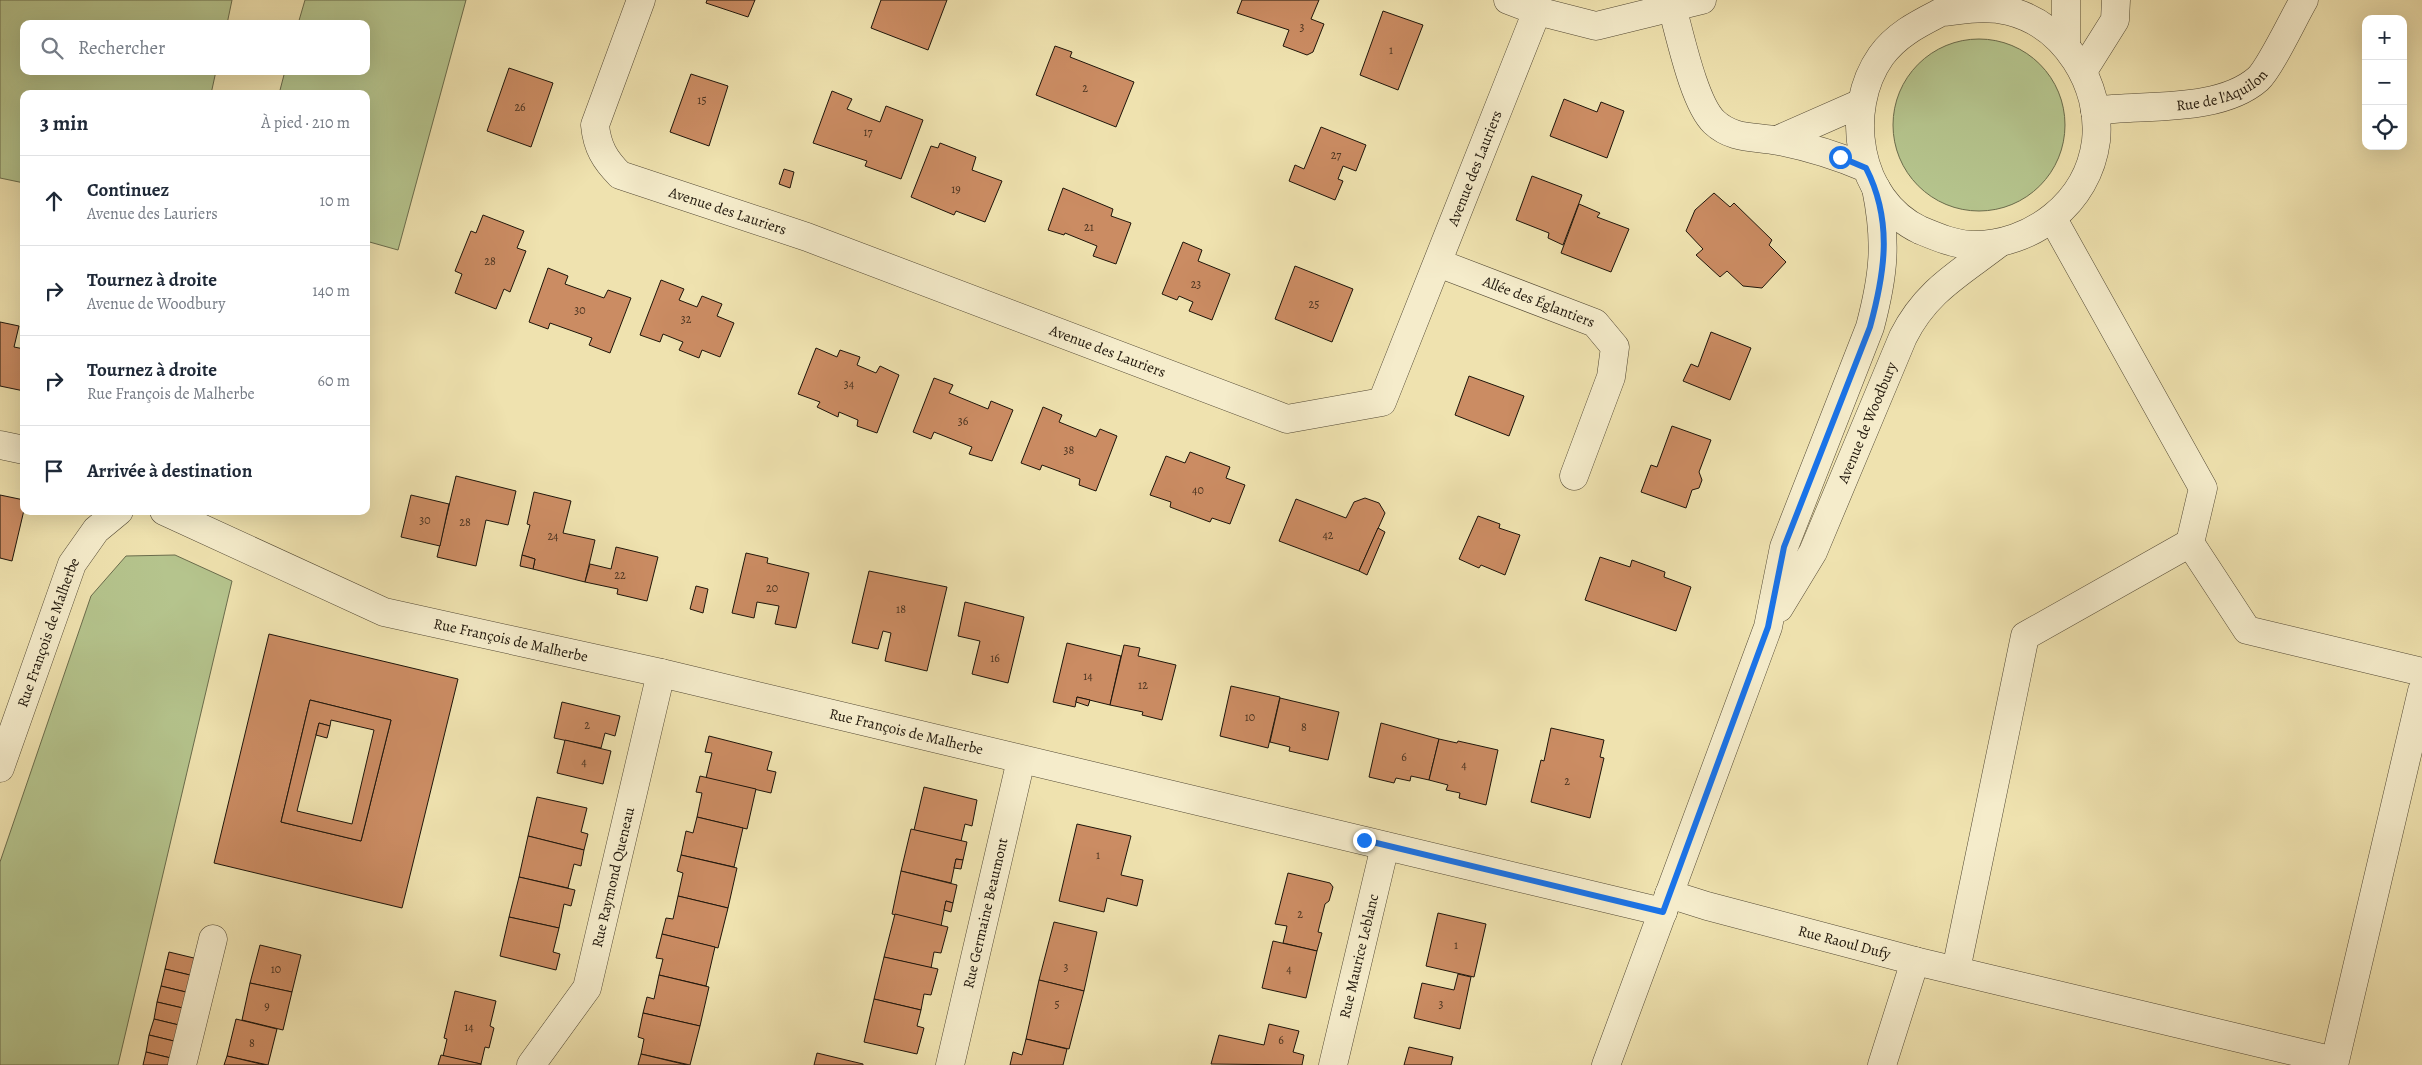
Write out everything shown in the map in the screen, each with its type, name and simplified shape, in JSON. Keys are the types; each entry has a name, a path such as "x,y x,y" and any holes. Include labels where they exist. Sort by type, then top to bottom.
{"street":[{"name":"Avenue des Lauriers","path":"641,0 595,125 596,141 602,154 620,176 807,237 1287,419 1382,402 1537,11"},
{"path":"1508,0 1537,11 1596,26 1702,0"},
{"path":"2066,0 2066,46"},
{"path":"2083,71 2115,20 2116,0"},
{"name":"Rue de l'Aquilon","path":"2095,111 2219,99 2239,91 2259,78 2304,0"},
{"name":"Avenue de Woodbury","path":"1606,1065 1768,627 1784,547 1870,327 1880,289 1884,252 1882,219 1859,136 1861,103 1868,78 1881,56 1899,36 1913,26 1953,6 2010,11 2041,25 2066,46 2083,71 2091,90 2095,111 2096,141 2088,170 2074,197 2053,219 2027,234 1998,244 1970,245 1942,240 1916,228 1901,216 1871,178"},
{"path":"1672,7 1699,98 1714,122 1743,138 1777,140 1840,157 1871,178"},
{"path":"1777,140 1861,103"},
{"path":"2053,219 2203,488 2190,543 2247,630 2422,672"},
{"name":"Avenue de Woodbury","path":"1768,627 1812,552 1899,346 1914,315 1944,284 1998,244"},
{"name":"Allée des Églantiers","path":"1438,263 1595,323 1615,347 1611,377 1574,476"},
{"path":"0,445 20,449"},
{"name":"Rue François de Malherbe","path":"0,768 72,564 96,530 114,515"},
{"name":"Rue François de Malherbe","path":"173,515 384,612 662,673 1385,846 1666,903"},
{"path":"1956,970 2025,636 2190,543"},
{"name":"Rue Raymond Queneau","path":"531,1065 587,988 662,673"},
{"name":"Rue Raoul Dufy","path":"1666,903 1707,906 1915,961 2335,1061 2422,691"},
{"name":"Rue Germaine Beaumont","path":"950,1065 1021,760"},
{"name":"Rue Maurice Leblanc","path":"1333,1065 1385,846"},
{"path":"182,1065 213,939"},
{"path":"1882,1065 1915,961"}],"green space":[{"path":"0,0 232,0 228,20 20,20 20,75 215,75 212,90 20,90 20,182 0,178"},
{"path":"305,0 466,0 398,250 370,242 370,90 280,90 284,75 370,75 370,20 299,20"},
{"path":"1971,39 1987,39 2020,49 2040,64 2055,84 2063,108 2065,125 2063,142 2055,166 2040,186 2020,201 2004,207 1987,211 1971,211 1938,201 1913,180 1903,166 1897,150 1893,133 1893,117 1903,84 1924,59 1938,49 1954,43"},
{"path":"175,555 232,581 118,1065 0,1065 0,862 91,596 126,556"}],"building":[{"path":"707,0 755,0 748,17 706,3"},
{"path":"881,0 947,0 928,50 871,28"},
{"path":"1242,0 1319,0 1311,19 1324,24 1313,52 1307,55 1283,46 1289,30 1237,13"},
{"path":"1383,11 1423,25 1398,90 1360,75"},
{"path":"1055,46 1072,52 1070,57 1134,82 1116,127 1036,95"},
{"path":"509,68 553,83 531,147 487,131"},
{"path":"691,74 728,86 709,146 670,132"},
{"path":"832,91 852,99 847,109 880,122 886,106 923,120 901,179 865,166 867,161 813,143"},
{"path":"1564,99 1597,112 1601,102 1624,111 1607,158 1550,136"},
{"path":"1321,127 1366,145 1356,171 1343,166 1338,179 1343,181 1335,200 1289,181 1295,165 1304,169"},
{"path":"940,143 976,157 972,170 1002,181 985,222 956,211 954,215 911,197 931,146 938,148"},
{"path":"784,169 794,172 790,188 779,184"},
{"path":"1532,176 1582,195 1563,245 1548,238 1549,233 1516,220"},
{"path":"1063,188 1113,209 1111,216 1131,223 1116,264 1093,256 1097,246 1065,233 1064,235 1048,230"},
{"path":"1714,193 1730,207 1734,203 1772,240 1769,245 1786,262 1762,288 1743,286 1727,271 1720,277 1696,255 1703,249 1686,231 1695,210"},
{"path":"1579,204 1600,213 1597,217 1629,229 1611,272 1561,253"},
{"path":"483,215 524,231 517,248 526,251 510,292 504,289 496,309 455,293 462,274 455,271 471,231 476,233"},
{"path":"1183,242 1202,250 1198,261 1230,274 1212,320 1189,311 1193,302 1179,296 1177,300 1162,294"},
{"path":"1295,266 1353,289 1332,342 1275,319"},
{"path":"548,268 568,276 565,284 604,298 608,290 631,298 610,353 589,345 592,338 550,323 548,329 529,322"},
{"path":"661,280 684,289 679,300 697,307 702,296 722,304 717,316 734,323 720,357 702,350 699,358 679,350 683,342 663,334 660,342 640,335"},
{"path":"0,322 19,326 14,347 20,348 20,390 0,386"},
{"path":"1711,332 1751,348 1730,400 1683,381 1691,364 1698,367"},
{"path":"816,348 837,357 840,350 860,357 857,365 876,373 880,366 899,375 877,433 857,426 858,420 839,412 838,417 817,407 820,402 798,394"},
{"path":"1469,376 1524,396 1509,436 1455,415"},
{"path":"934,378 953,385 949,393 988,409 991,401 1013,410 992,461 969,454 972,447 934,432 931,439 913,432"},
{"path":"1043,407 1062,415 1059,422 1096,437 1100,429 1117,436 1096,491 1079,485 1080,479 1042,465 1040,470 1021,463"},
{"path":"1672,426 1711,440 1699,472 1702,480 1699,488 1692,490 1686,508 1641,492 1651,465 1657,467"},
{"path":"1190,452 1230,467 1226,478 1245,485 1230,524 1212,518 1210,522 1170,507 1171,502 1150,495 1166,456 1185,463"},
{"path":"456,476 516,491 508,525 486,520 476,566 437,557"},
{"path":"534,492 571,501 563,533 595,540 585,582 533,569 535,559 522,555 530,525 527,524"},
{"path":"0,495 20,499 20,515 23,515 12,561 0,558"},
{"path":"411,495 449,504 440,546 401,537"},
{"path":"1365,498 1379,503 1385,513 1359,571 1279,541 1296,499 1346,518 1354,502"},
{"path":"1478,516 1500,524 1499,528 1520,535 1505,575 1481,565 1479,568 1459,559"},
{"path":"1378,528 1385,532 1367,575 1359,571"},
{"path":"616,547 658,557 647,601 617,594 618,589 585,582 590,564 611,569"},
{"path":"746,553 768,558 767,563 809,573 796,628 775,624 779,606 757,602 754,618 732,613"},
{"path":"522,555 535,559 533,569 520,566"},
{"path":"1600,557 1630,567 1632,560 1665,572 1664,577 1691,587 1676,631 1585,600"},
{"path":"869,571 947,587 927,671 885,661 891,633 883,631 878,649 852,643"},
{"path":"696,586 708,589 703,613 690,609"},
{"path":"965,602 1024,617 1008,683 972,674 980,641 958,636"},
{"path":"269,634 458,679 402,908 214,863","holes":["310,700 391,720 361,841 281,822"]},
{"path":"1067,643 1121,656 1110,705 1077,697 1075,707 1053,702"},
{"path":"1124,645 1140,648 1138,656 1176,665 1162,720 1142,715 1143,712 1110,705"},
{"path":"1231,686 1280,697 1268,748 1220,736"},
{"path":"1077,697 1090,700 1088,706 1076,702"},
{"path":"1280,698 1339,712 1328,760 1289,751 1290,747 1270,742"},
{"path":"310,700 391,720 361,841 281,822","holes":["331,720 374,730 352,824 297,811 319,723 330,726"]},
{"path":"562,702 620,716 615,736 605,733 601,748 554,738"},
{"path":"319,723 330,726 327,738 316,735"},
{"path":"1381,723 1439,739 1429,780 1411,776 1410,781 1396,778 1394,783 1369,777"},
{"path":"1551,728 1604,740 1600,757 1604,758 1590,818 1531,802 1541,760 1544,761"},
{"path":"709,736 772,752 767,770 776,772 771,793 706,778 712,753 705,752"},
{"path":"1439,739 1457,743 1458,741 1498,750 1486,805 1459,798 1460,793 1446,790 1448,785 1429,780"},
{"path":"565,740 611,751 603,784 557,773"},
{"path":"700,776 756,789 747,829 697,817 702,793 696,792"},
{"path":"924,787 977,800 972,826 965,824 961,841 914,830"},
{"path":"537,797 587,808 581,832 588,834 584,850 528,836"},
{"path":"697,817 743,828 734,867 681,855 686,831 693,833"},
{"path":"1077,824 1131,836 1121,875 1143,880 1137,906 1107,898 1104,912 1059,901"},
{"path":"911,829 967,842 963,860 956,859 951,883 901,871"},
{"path":"528,836 584,850 581,866 574,864 568,888 519,877"},
{"path":"681,855 737,868 728,908 678,896 683,873 677,871"},
{"path":"956,859 963,860 961,869 954,868"},
{"path":"901,871 957,885 953,903 946,901 941,926 892,914"},
{"path":"1288,873 1330,883 1333,887 1329,901 1325,904 1318,932 1322,933 1317,951 1283,943 1287,926 1275,924"},
{"path":"519,877 575,890 571,906 564,904 559,928 509,917"},
{"path":"678,896 728,908 718,948 662,934 666,918 673,919"},
{"path":"946,901 953,903 951,912 944,910"},
{"path":"1438,913 1486,924 1474,977 1426,966"},
{"path":"895,914 948,927 941,953 934,952 931,968 884,957"},
{"path":"509,917 559,928 553,952 560,954 556,970 500,956"},
{"path":"1054,922 1097,932 1084,991 1039,980"},
{"path":"662,934 715,947 706,986 659,975 663,959 656,958"},
{"path":"1273,941 1317,951 1306,998 1262,988"},
{"path":"260,945 301,955 292,992 250,983"},
{"path":"169,952 198,959 194,976 165,969"},
{"path":"884,957 938,969 931,995 924,994 921,1010 874,999"},
{"path":"165,969 194,976 190,993 161,986"},
{"path":"1458,974 1471,977 1460,1029 1414,1018 1422,983 1454,990"},
{"path":"659,975 709,987 700,1026 643,1013 647,997 654,999"},
{"path":"1039,980 1084,991 1069,1049 1026,1039"},
{"path":"250,983 292,992 283,1030 242,1020"},
{"path":"161,986 190,993 187,1009 157,1002"},
{"path":"455,991 496,1001 490,1026 494,1028 489,1048 485,1047 481,1064 443,1056 447,1039 444,1038"},
{"path":"874,999 921,1010 917,1026 924,1028 917,1054 864,1042"},
{"path":"157,1002 187,1009 183,1026 154,1019"},
{"path":"643,1013 700,1026 690,1065 641,1054 644,1039 638,1037"},
{"path":"154,1019 183,1026 178,1042 149,1035"},
{"path":"236,1019 277,1029 268,1065 227,1056"},
{"path":"1269,1024 1299,1031 1293,1052 1304,1055 1302,1065 1211,1064 1219,1035 1264,1045"},
{"path":"149,1035 178,1042 175,1059 146,1052"},
{"path":"1026,1039 1067,1049 1063,1065 1010,1065 1013,1052 1022,1055"},
{"path":"1409,1047 1453,1057 1451,1065 1404,1065"},
{"path":"146,1052 175,1059 173,1065 143,1065"},
{"path":"817,1053 863,1064 863,1065 814,1065"},
{"path":"641,1054 687,1065 638,1065"},
{"path":"441,1055 481,1064 481,1065 438,1065"},
{"path":"227,1056 265,1065 224,1065"}],"route":[{"path":"1364,840 1663,912 1768,627 1784,547 1870,327 1880,289 1884,252 1882,219 1876,188 1866,168 1840,157"}]}
